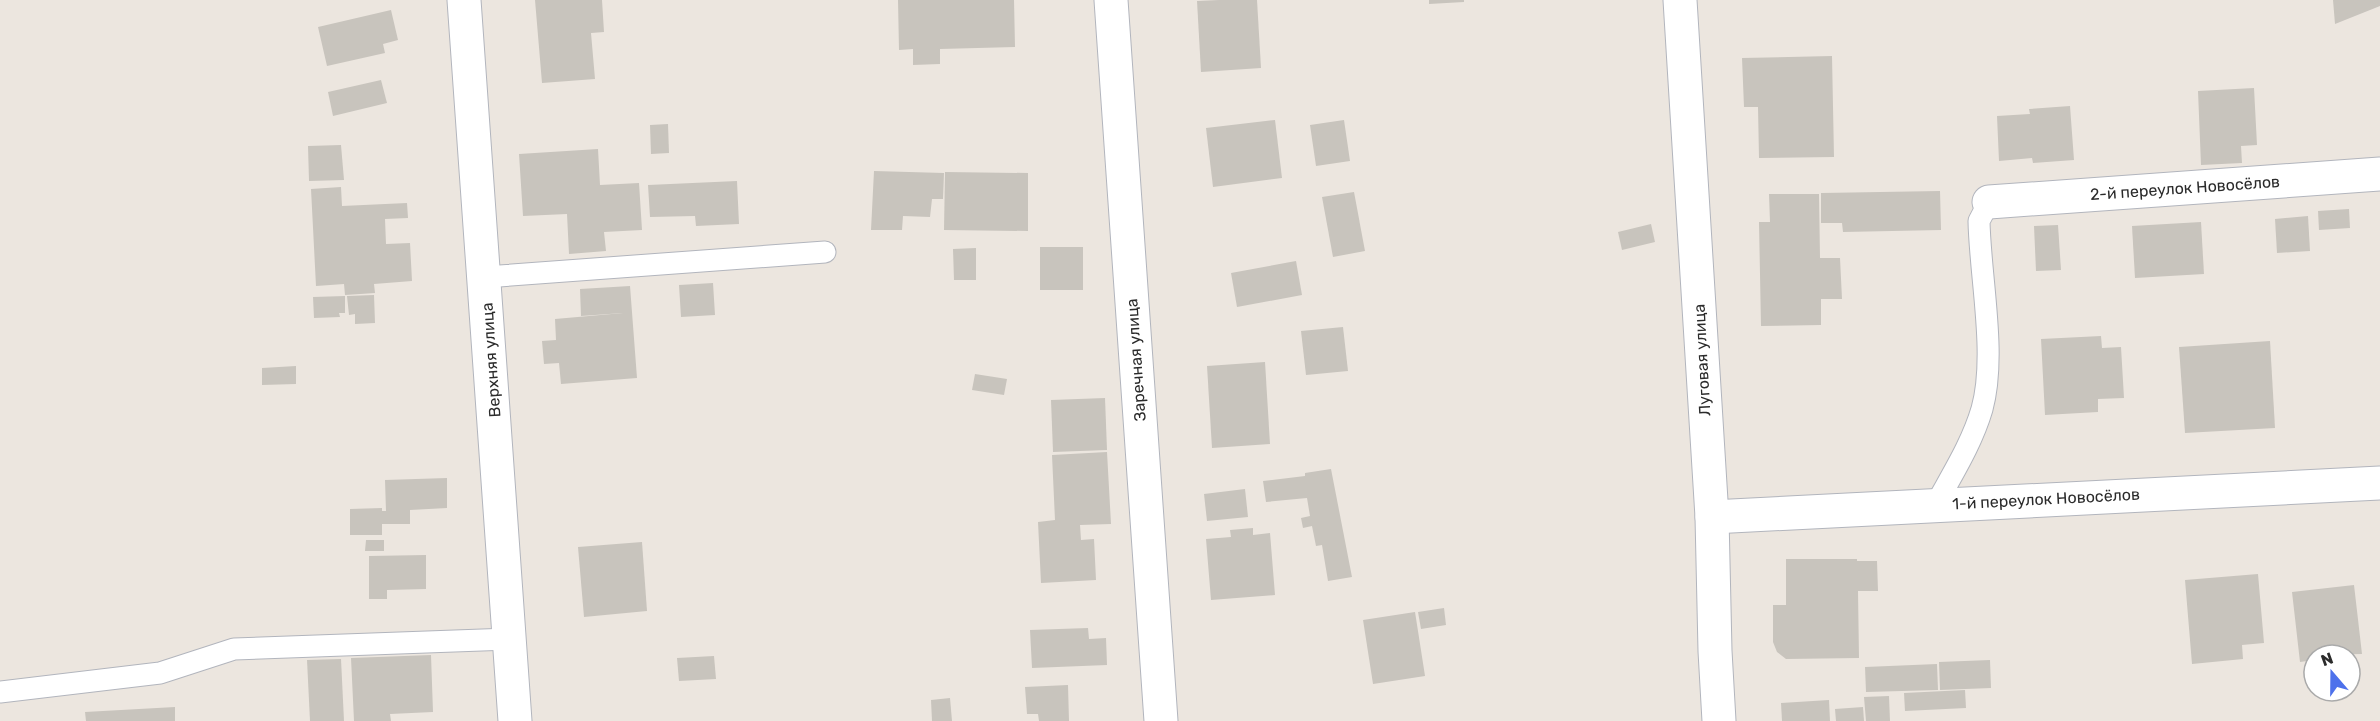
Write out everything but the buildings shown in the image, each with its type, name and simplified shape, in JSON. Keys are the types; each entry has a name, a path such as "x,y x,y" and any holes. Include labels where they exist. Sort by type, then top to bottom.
{"street":[{"name":"Верхняя улица","path":"464,0 515,721"},
{"name":"Заречная улица","path":"1111,0 1161,721"},
{"name":"Луговая улица","path":"1680,0 1712,517 1719,721"},
{"name":"2-й переулок Новосёлов","path":"1989,202 2380,174"},
{"name":"1-й переулок Новосёлов","path":"1712,517 2380,483"}],"lane":[{"path":"1936,504 1965,451 1982,407 1989,362 1979,220 1989,202"},
{"path":"485,277 825,252"},
{"path":"0,692 160,674 234,649 510,639"}]}
